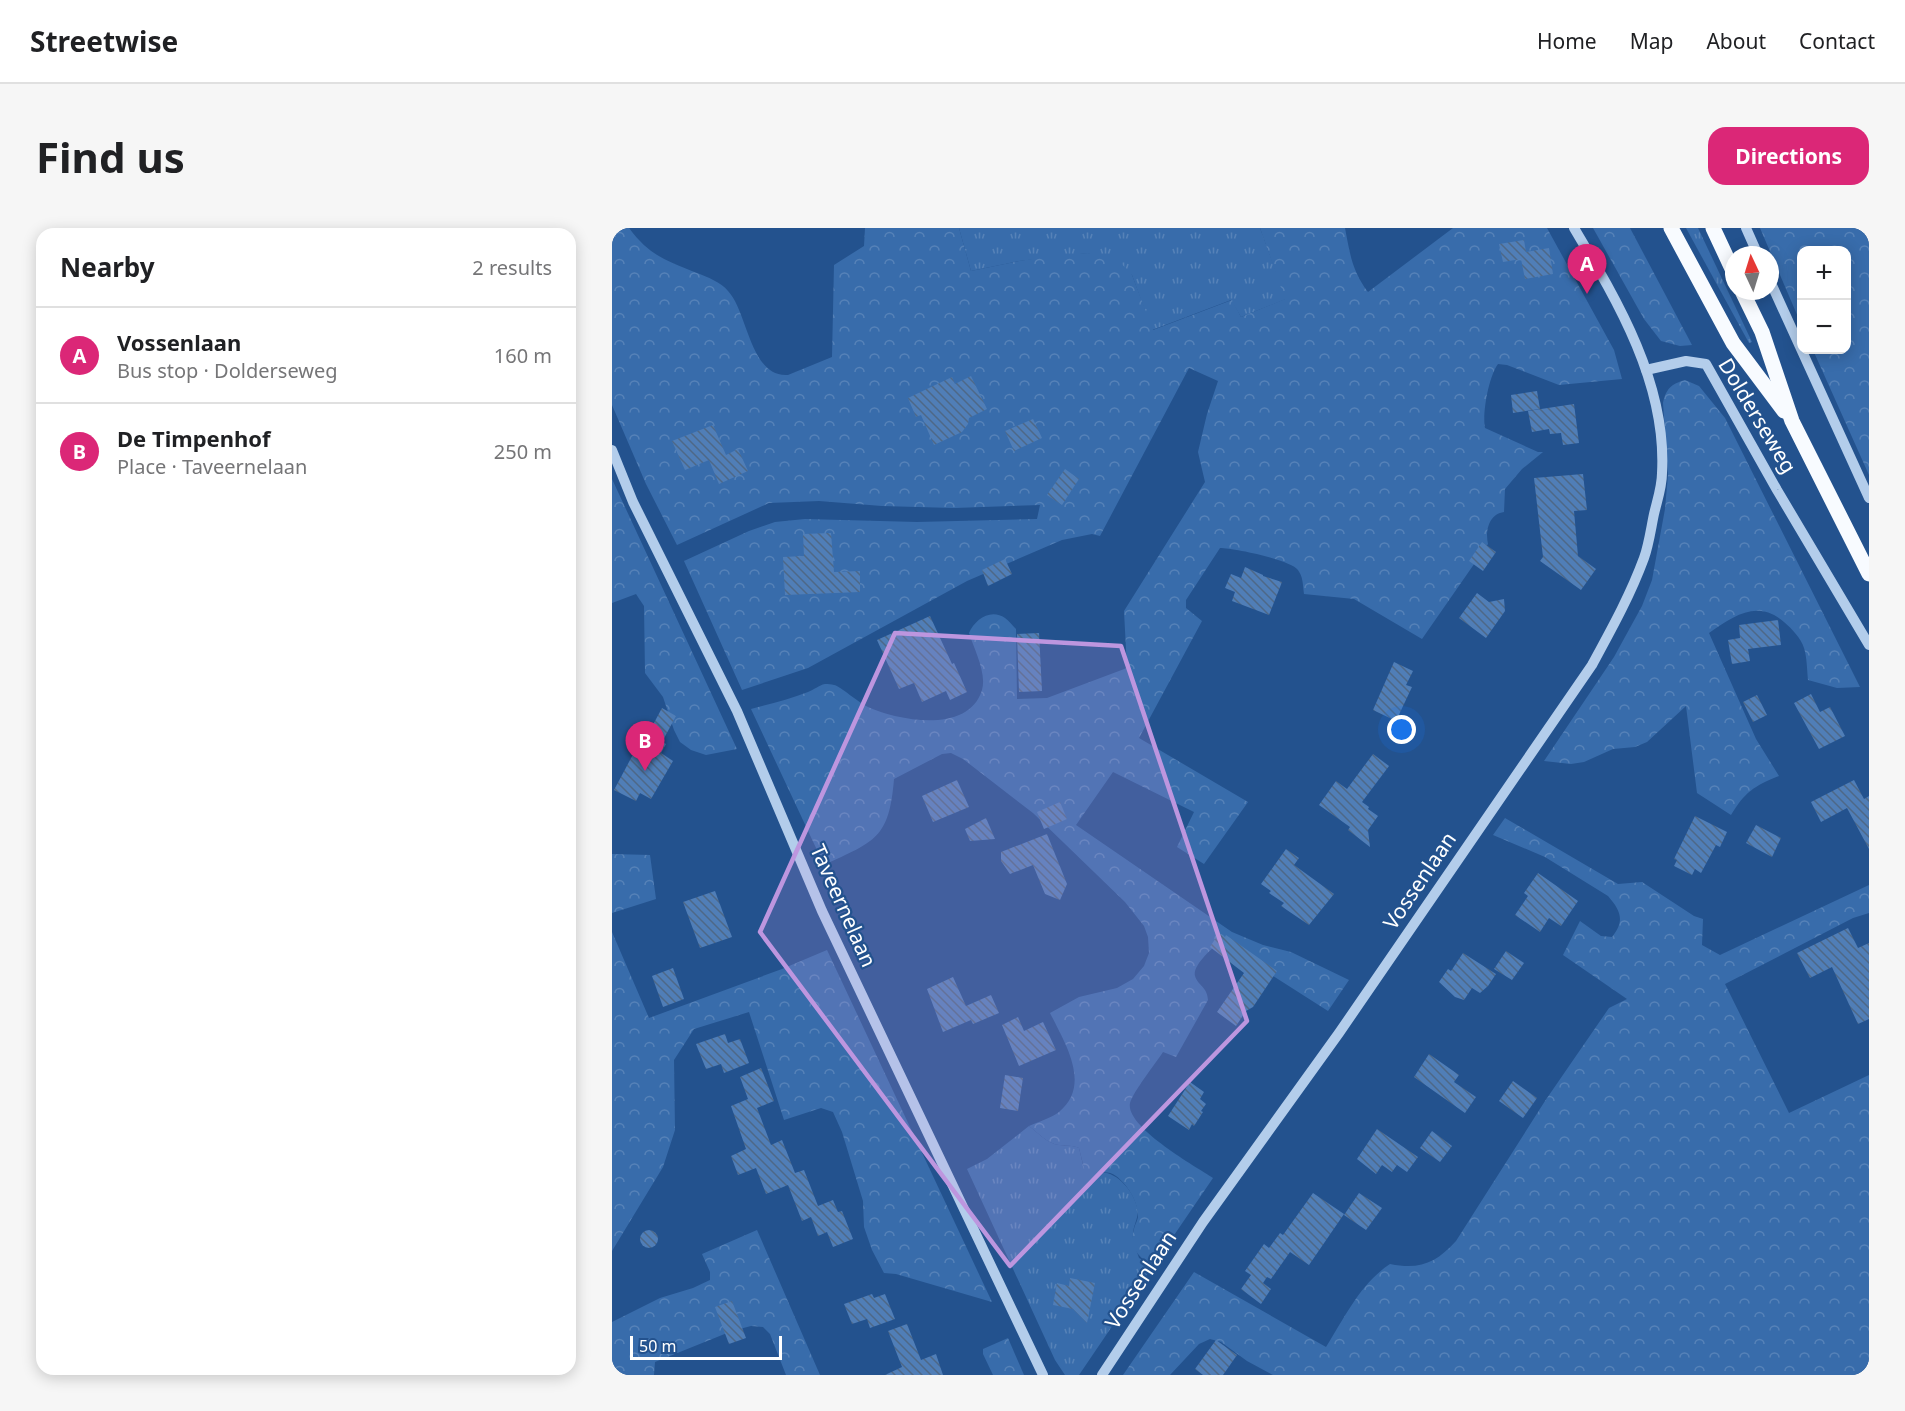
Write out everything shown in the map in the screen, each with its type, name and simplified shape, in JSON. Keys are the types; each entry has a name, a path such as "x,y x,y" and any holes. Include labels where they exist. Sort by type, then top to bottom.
{"main road":[{"name":"Dolderseweg","path":"1671,228 1733,343 1792,421"},
{"path":"1713,228 1725,254"},
{"name":"Dolderseweg","path":"1746,300 1762,332 1792,421 1869,574"}],"street":[{"path":"1574,228 1608,286 1646,370"},
{"path":"1746,228 1754,246"},
{"path":"1779,300 1869,498"},
{"name":"Dolderseweg","path":"1646,370 1686,361 1706,364 1777,490 1869,645"},
{"name":"Vossenlaan","path":"1102,1375 1203,1222 1339,1034 1592,665 1621,612 1644,556 1662,476 1662,441 1656,405 1646,370"},
{"name":"Taveernelaan","path":"612,450 633,502 737,711 822,911 1043,1375"}],"highlighted area":[{"path":"895,633 1121,646 1247,1021 1010,1266 760,932"}],"green space":[{"path":"612,228 629,228 644,245 659,256 718,282 735,301 751,342 765,366 775,373 788,375 832,357 834,265 864,246 865,228 959,228 971,271 1058,255 1088,253 1118,260 1132,275 1153,330 1232,300 1241,317 1285,299 1260,228 1345,228 1355,269 1368,292 1453,228 1547,228 1614,350 1622,379 1559,385 1507,365 1498,364 1487,395 1485,428 1538,452 1543,452 1522,469 1505,489 1504,512 1495,516 1489,524 1488,544 1422,639 1354,599 1304,594 1301,575 1293,566 1262,555 1237,550 1220,548 1186,600 1186,608 1202,621 1139,738 1248,802 1204,864 1177,847 1194,812 1113,772 1076,825 1232,932 1263,945 1291,952 1349,980 1328,1011 1220,942 1200,962 1195,976 1206,992 1208,1000 1176,1057 1163,1052 1130,1103 1131,1113 1149,1134 1213,1178 1153,1266 1139,1255 1134,1247 1133,1236 1138,1210 1131,1193 1124,1184 1112,1174 1085,1172 1079,1148 1051,1143 1029,1126 1059,1112 1069,1101 1074,1089 1075,1077 1068,1050 1050,1013 1079,997 1117,988 1133,979 1144,966 1149,953 1148,937 1144,926 1125,902 1033,813 963,759 951,753 942,754 894,779 888,814 876,835 856,850 824,865 751,709 832,684 868,707 897,716 932,720 963,713 975,704 983,683 979,661 969,633 979,619 994,614 1005,618 1016,629 1017,699 1047,698 1127,668 1124,611 1205,482 1198,452 1218,381 1189,368 1100,536 1092,534 1062,540 967,581 808,668 742,690 684,561 749,531 775,522 805,519 917,522 1037,519 1040,505 954,508 819,501 769,503 677,545 646,484 612,405"},
{"path":"959,228 1260,228 1286,299 1241,317 1231,300 1152,330 1132,275 1088,253 1019,261 971,271"},
{"path":"1593,228 1630,228 1692,345 1680,346 1661,341 1644,319"},
{"path":"1686,228 1698,228 1725,285 1725,299"},
{"path":"1760,228 1869,228 1869,475 1815,354 1851,354 1851,246 1797,246 1797,315 1779,272 1779,246 1768,246"},
{"path":"1725,300 1732,300 1752,342 1749,343"},
{"path":"1685,380 1699,386 1725,418 1860,687 1837,688 1808,680 1806,655 1801,641 1784,622 1774,615 1755,611 1746,613 1727,621 1709,633 1756,739 1779,776 1751,791 1731,815 1697,793 1686,706 1647,742 1635,747 1613,749 1584,762 1571,764 1544,761 1614,657 1642,606 1652,580 1665,509 1668,475 1663,403 1670,388"},
{"path":"612,479 737,749 706,755 691,750 680,742 663,697 645,673 644,606 636,594 612,603"},
{"path":"1505,818 1618,884 1642,882 1694,916 1703,919 1702,945 1720,955 1869,885 1869,913 1853,918 1725,984 1789,1113 1869,1075 1869,1375 1273,1375 1247,1361 1221,1342 1210,1339 1199,1344 1170,1375 1123,1375 1194,1272 1326,1347 1354,1302 1379,1272 1390,1264 1410,1266 1427,1263 1441,1255 1456,1241 1545,1101 1609,1008 1627,999 1563,955 1580,921 1601,936 1612,937 1620,921 1616,906 1608,896 1545,857 1493,835"},
{"path":"612,854 650,855 656,899 612,913"},
{"path":"612,932 649,1018 827,950 992,1302 896,1274 884,1273 872,1250 864,1227 863,1201 842,1132 833,1112 821,1108 784,1120 749,1012 694,1029 674,1060 675,1130 663,1167 612,1251"},
{"path":"1029,1126 1051,1143 1079,1148 1083,1165 1097,1173 1110,1174 1122,1182 1132,1194 1138,1211 1133,1238 1139,1258 1153,1266 1079,1375 1065,1375 1055,1360 967,1169 987,1159"},
{"path":"757,1230 820,1375 786,1375 770,1334 763,1327 751,1326 732,1331 655,1362 654,1375 612,1375 612,1322 660,1298 710,1280 710,1272 702,1254"},
{"path":"1008,1338 1024,1375 993,1375 983,1354 983,1349"}],"building":[{"path":"1524,240 1526,252 1549,248 1553,274 1525,279 1521,259 1503,262 1499,244"},
{"path":"971,376 987,409 969,418 962,432 934,445 921,415 916,417 908,398 952,377 955,384"},
{"path":"1537,391 1540,409 1513,413 1511,395"},
{"path":"1574,404 1579,443 1563,445 1561,433 1550,434 1549,429 1532,432 1528,411"},
{"path":"1033,419 1042,438 1014,451 1005,431"},
{"path":"713,425 726,455 738,449 748,471 719,484 709,460 685,470 672,441"},
{"path":"1065,469 1079,479 1062,505 1047,495"},
{"path":"1583,474 1587,510 1574,511 1578,556 1596,569 1581,590 1540,561 1543,557 1534,478"},
{"path":"831,533 834,572 860,571 860,592 785,595 783,557 804,556 803,534"},
{"path":"1482,542 1496,552 1483,571 1469,561"},
{"path":"1005,559 1012,574 988,586 982,570"},
{"path":"1245,567 1282,582 1269,615 1232,601 1235,592 1225,588 1231,574 1241,578"},
{"path":"1477,593 1489,602 1504,599 1505,611 1486,638 1459,618"},
{"path":"930,616 967,692 950,700 946,691 922,702 914,683 899,689 877,640"},
{"path":"1778,620 1781,645 1748,649 1750,661 1732,664 1728,640 1740,638 1739,625"},
{"path":"1039,633 1042,691 1019,692 1017,634"},
{"path":"1394,662 1413,671 1406,685 1412,687 1396,721 1373,710"},
{"path":"1811,694 1820,712 1830,707 1845,736 1819,749 1794,703"},
{"path":"1757,695 1767,715 1753,722 1743,702"},
{"path":"662,708 676,716 662,742 666,744 661,753 673,761 651,799 640,793 636,801 614,790 645,732 648,734"},
{"path":"1373,754 1389,766 1362,802 1378,816 1368,830 1370,847 1348,830 1350,827 1319,805 1336,781 1347,789"},
{"path":"957,780 969,807 933,822 922,796"},
{"path":"1854,780 1864,799 1869,796 1869,849 1847,808 1821,822 1811,802"},
{"path":"1060,802 1067,819 1044,829 1037,812"},
{"path":"1695,816 1727,832 1720,847 1716,845 1701,873 1695,869 1692,875 1674,866 1677,860 1674,859"},
{"path":"986,818 995,839 970,841 965,829"},
{"path":"1756,825 1781,838 1772,857 1746,843"},
{"path":"1047,834 1067,884 1060,900 1045,894 1033,865 1010,874 1001,861 1001,852"},
{"path":"1286,849 1299,858 1294,865 1334,894 1309,925 1281,906 1284,903 1269,893 1271,891 1261,884"},
{"path":"1538,873 1578,901 1561,926 1549,918 1540,932 1515,915 1528,896 1524,893"},
{"path":"715,891 732,937 700,948 683,902"},
{"path":"1848,928 1858,948 1869,943 1869,1019 1858,1024 1832,967 1810,978 1797,953"},
{"path":"1219,933 1225,937 1226,935 1277,971 1253,1007 1246,1011 1236,1026 1217,1012 1244,973 1210,947"},
{"path":"1506,951 1524,963 1512,980 1494,969"},
{"path":"1463,953 1496,974 1480,993 1472,988 1464,1000 1455,997 1439,982 1448,969 1451,971"},
{"path":"673,968 684,999 663,1007 652,976"},
{"path":"953,977 966,1006 991,995 999,1013 973,1024 971,1020 943,1032 927,989"},
{"path":"1018,1017 1024,1031 1043,1022 1056,1050 1019,1066 1002,1025"},
{"path":"725,1034 728,1043 740,1039 749,1063 724,1073 721,1064 706,1069 696,1044"},
{"path":"1429,1054 1459,1075 1454,1082 1476,1097 1465,1113 1414,1077"},
{"path":"761,1068 774,1101 757,1108 771,1145 782,1140 795,1173 804,1170 818,1206 833,1200 838,1212 842,1211 853,1239 833,1247 827,1232 818,1236 811,1217 802,1221 788,1185 766,1194 756,1168 738,1175 731,1156 746,1149 731,1106 748,1099 740,1077"},
{"path":"1005,1075 1023,1078 1018,1111 1000,1108"},
{"path":"1513,1081 1537,1098 1523,1118 1499,1101"},
{"path":"1190,1082 1204,1092 1200,1099 1206,1104 1194,1126 1192,1124 1189,1130 1168,1116"},
{"path":"1377,1129 1418,1157 1407,1172 1397,1165 1392,1172 1382,1165 1376,1174 1357,1159"},
{"path":"1432,1131 1452,1146 1440,1162 1420,1148"},
{"path":"1313,1193 1344,1214 1309,1265 1290,1252 1271,1279 1267,1277 1263,1283 1271,1289 1261,1304 1241,1289 1251,1275 1245,1271 1264,1244 1269,1248 1280,1233 1283,1235"},
{"path":"1359,1193 1382,1208 1366,1230 1344,1215"},
{"path":"649,1230 655,1233 658,1239 655,1245 649,1248 643,1245 640,1239 643,1233"},
{"path":"1070,1278 1095,1283 1087,1323 1073,1309 1053,1305 1057,1283 1069,1286"},
{"path":"872,1294 874,1298 885,1294 895,1319 870,1328 867,1319 852,1324 844,1304"},
{"path":"732,1301 746,1338 729,1344 715,1307"},
{"path":"907,1324 921,1360 936,1354 943,1375 885,1375 902,1367 888,1331"},
{"path":"1216,1340 1237,1355 1223,1375 1203,1375 1195,1369"}],"place":[{"name":"Vossenlaan","path":"1587,294"},
{"name":"De Timpenhof","path":"645,771"}]}
